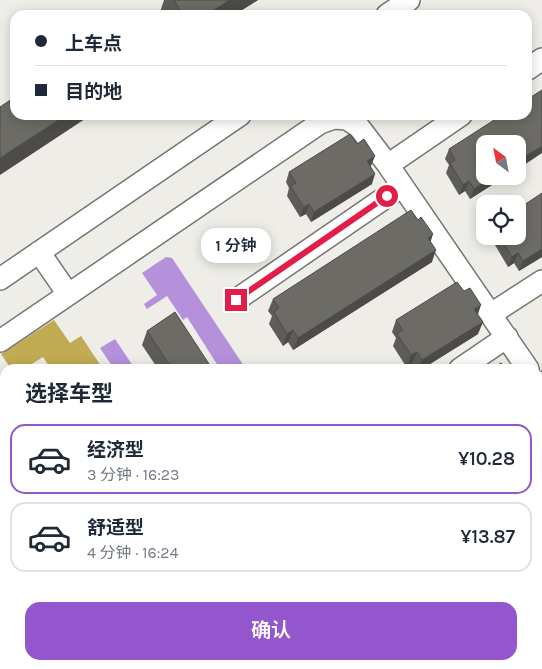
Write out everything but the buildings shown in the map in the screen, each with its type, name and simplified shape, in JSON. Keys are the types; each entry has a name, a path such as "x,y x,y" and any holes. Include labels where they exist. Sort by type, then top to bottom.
{"street":[{"path":"394,10 409,0"},
{"path":"0,279 233,120"},
{"path":"0,341 320,123 328,120"},
{"path":"348,120 359,127 388,165 525,364"},
{"path":"388,165 453,120"},
{"path":"236,300 402,186"},
{"path":"39,252 68,294"},
{"path":"491,314 542,281"},
{"path":"467,364 506,336"}],"shaded area":[{"path":"166,257 172,258 243,364 217,364 187,317 183,320 167,296 147,309 144,304 157,295 142,273"},
{"path":"54,320 70,343 81,336 100,364 48,364 43,357 32,364 8,364 1,354"},
{"path":"115,339 132,364 111,364 100,348"}],"route":[{"path":"236,300 387,196"}]}
